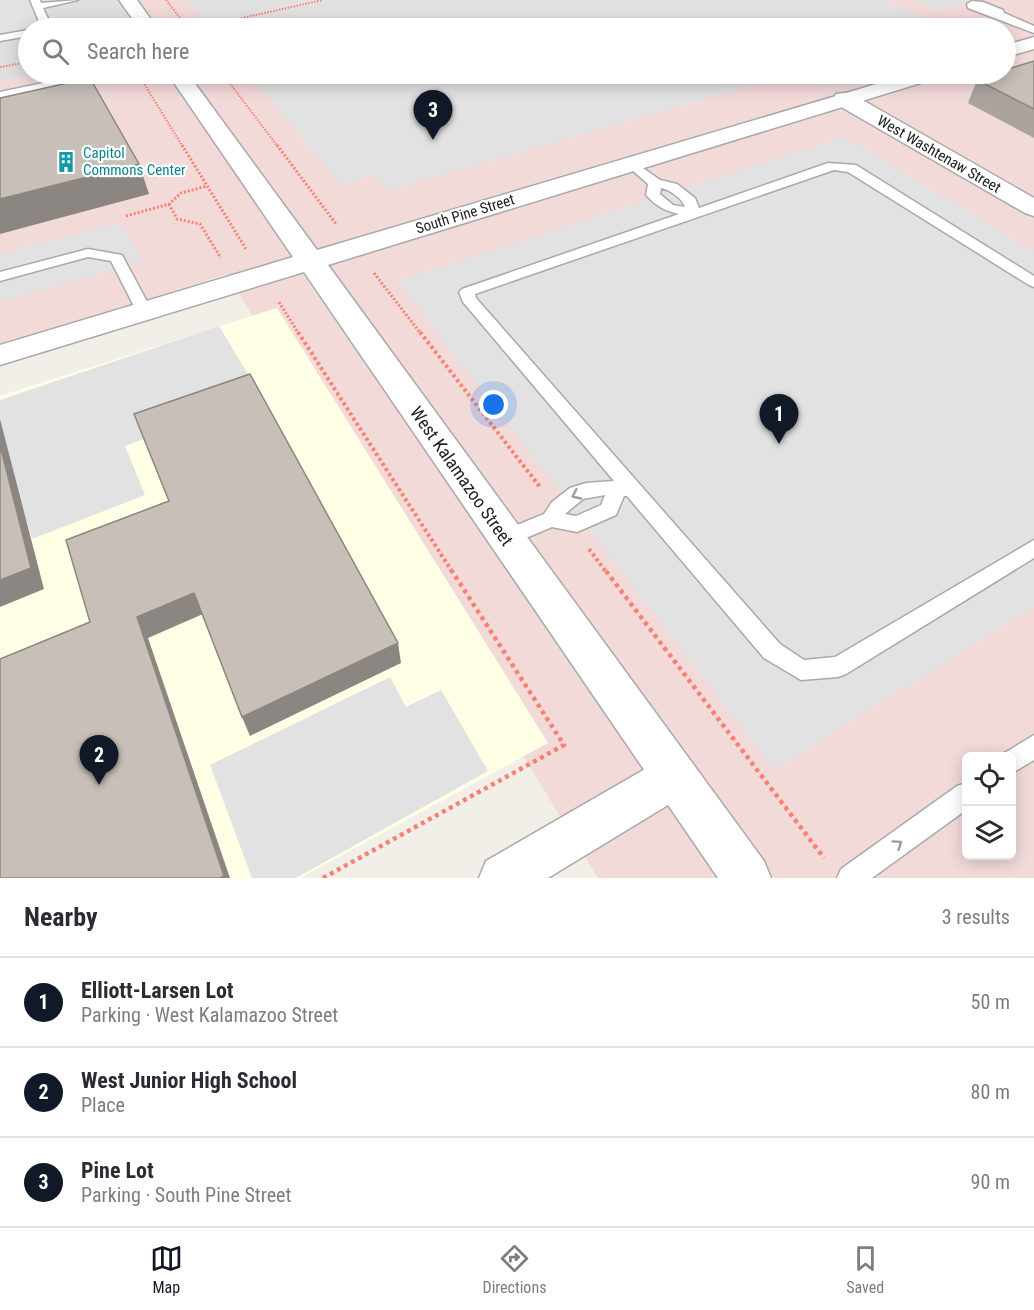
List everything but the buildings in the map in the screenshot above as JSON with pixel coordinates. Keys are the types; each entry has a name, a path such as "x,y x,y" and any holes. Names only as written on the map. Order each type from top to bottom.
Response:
{"street":[{"path":"128,0 141,18"},
{"path":"1016,48 1034,43"},
{"name":"West Kalamazoo Street","path":"185,84 747,878"},
{"name":"South Pine Street","path":"0,355 896,84"},
{"name":"West Washtenaw Street","path":"844,99 1034,208"},
{"path":"503,878 675,776"}],"lane":[{"path":"43,18 37,3 73,0"},
{"path":"968,2 987,6 1006,18"},
{"path":"1016,22 1034,30"},
{"path":"0,38 18,35"},
{"path":"0,95 52,84"},
{"path":"630,163 655,183 653,195 669,208 694,213"},
{"path":"1034,282 843,165 833,166 467,291 468,299 625,489 772,651 801,670 838,667 1034,548"},
{"path":"0,277 88,253 117,258 144,311"},
{"path":"559,517 562,501 590,488 625,489"},
{"path":"507,538 559,517 576,524 609,510 625,489"},
{"path":"1016,759 1034,746"},
{"path":"850,878 962,798"}],"path":[{"path":"166,0 180,18"},
{"path":"236,18 323,0"},
{"path":"0,67 18,64"},
{"path":"144,84 248,251"},
{"path":"231,84 337,225"},
{"path":"126,216 169,204 181,194 207,186"},
{"path":"169,204 177,219 200,224 221,259"},
{"path":"374,273 559,517 826,860"},
{"path":"279,302 564,745 323,878"}],"shaded area":[{"path":"0,0 124,0 136,18 18,18 18,79 0,82"},
{"path":"0,0 43,0 56,18 18,18 18,39 0,43"},
{"path":"124,0 1034,0 1034,878 598,878 227,274 0,347 0,82 18,79 18,84 1016,84 1016,18 136,18"},
{"path":"188,0 881,0 920,18 203,18"},
{"path":"913,0 977,0 937,11"},
{"path":"257,84 757,84 389,190 375,174 342,185"},
{"path":"844,137 1034,252 1034,607 774,769 398,281"},
{"path":"119,223 144,261 0,302 0,254"},
{"path":"277,308 548,743 300,878 0,878 0,396"},
{"path":"219,326 261,396 125,446 145,495 32,539 0,430 0,400"},
{"path":"390,677 406,707 441,690 488,771 296,878 252,878 210,765"}],"place":[{"name":"Pine Lot","path":"433,140"},
{"name":"Capitol Commons Center","path":"66,162"},
{"name":"Elliott-Larsen Lot","path":"779,444"},
{"name":"West Junior High School","path":"99,785"}]}
